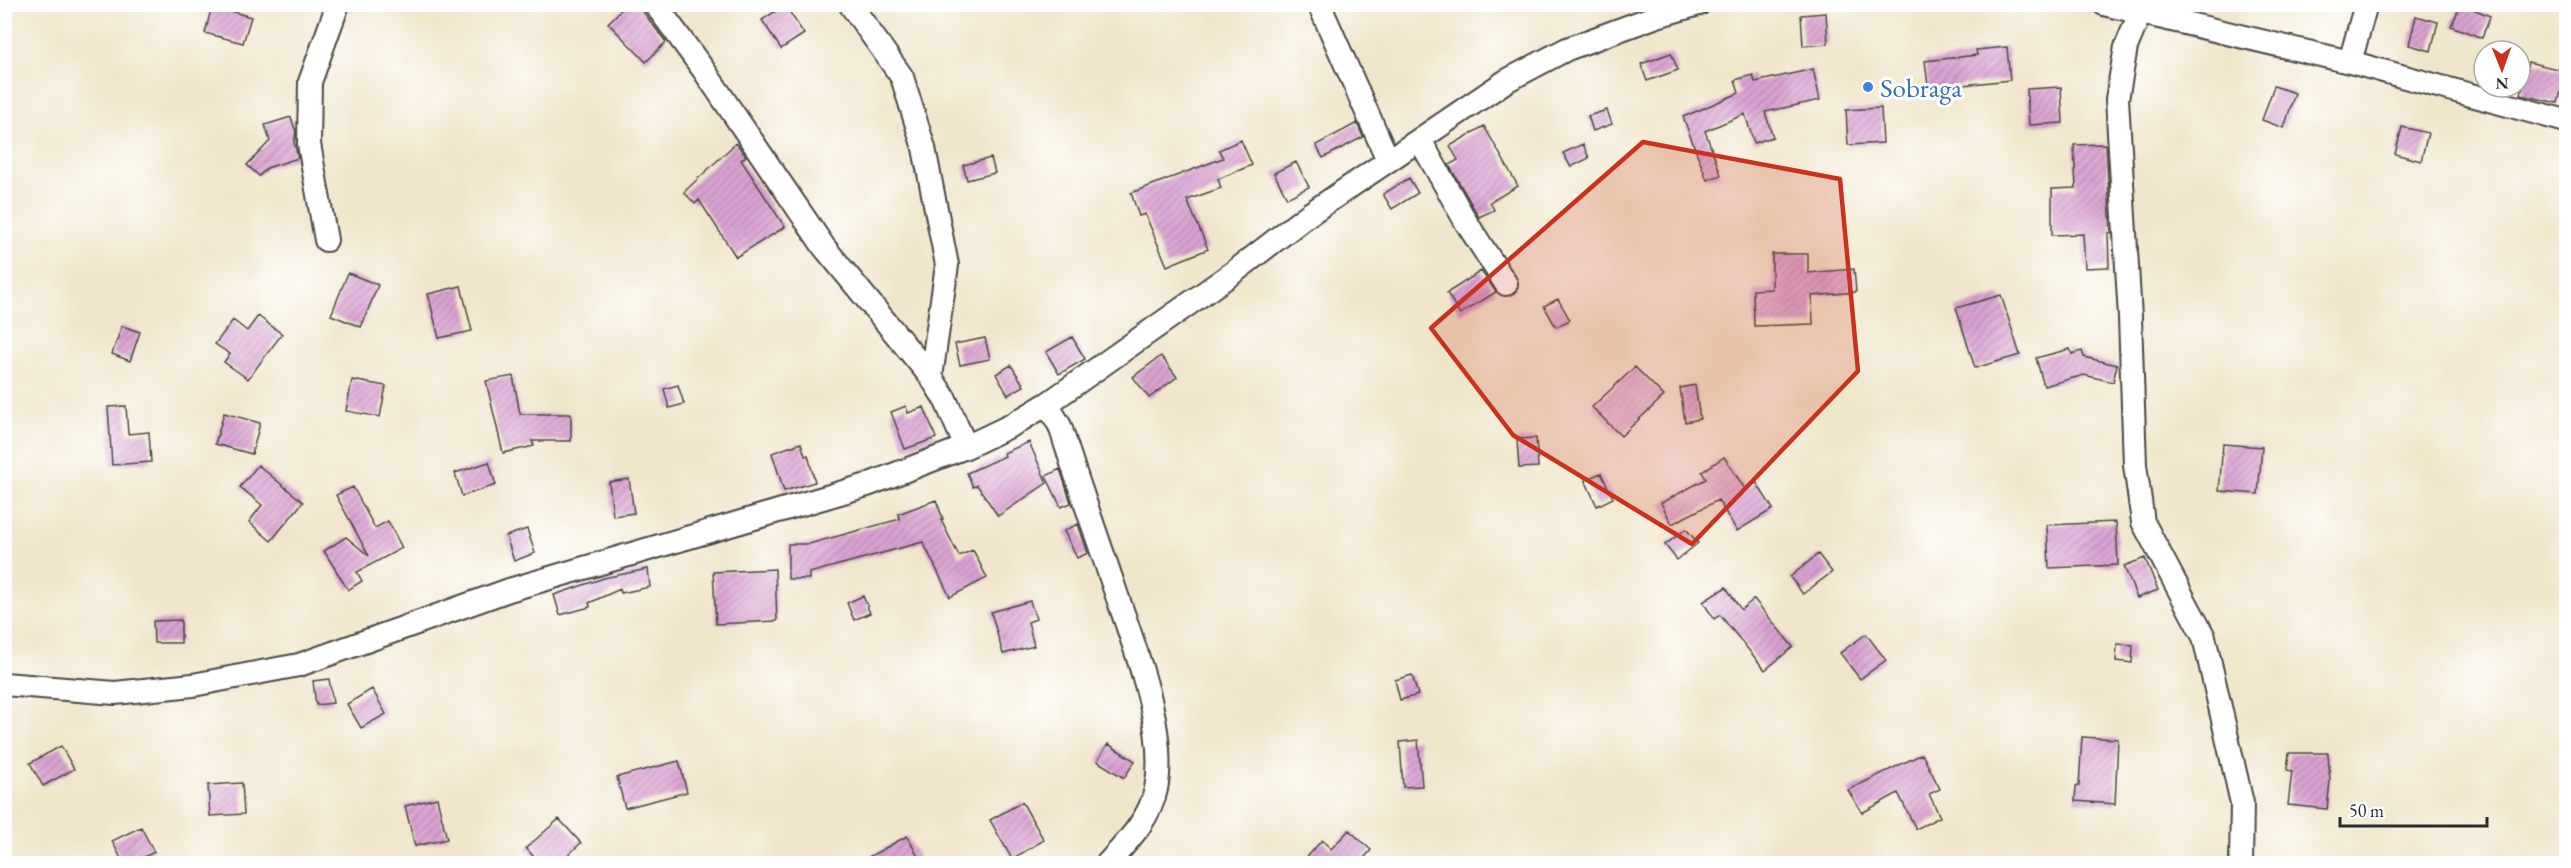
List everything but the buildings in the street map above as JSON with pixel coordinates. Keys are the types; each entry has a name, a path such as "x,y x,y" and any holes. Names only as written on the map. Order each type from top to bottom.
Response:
{"street":[{"path":"326,240 309,144 310,82 338,4"},
{"path":"655,4 703,69 824,247 931,377 945,399 966,447"},
{"path":"850,4 902,77 924,148 947,265 931,377"},
{"path":"1319,4 1388,160"},
{"path":"4,684 115,693 214,681 299,665 509,590 867,485 966,447 1012,425 1047,404 1388,160 1506,81 1556,54 1654,10 1699,4"},
{"path":"2104,4 2142,8 2566,121"},
{"path":"2350,62 2366,4"},
{"path":"2142,8 2126,47 2117,99 2130,317 2135,465 2143,522 2204,637 2242,803 2241,864"},
{"path":"1420,140 1466,222 1506,284"},
{"path":"1047,404 1060,426 1136,651 1154,715 1156,788 1149,809 1131,838 1107,864"}],"highlighted area":[{"path":"1643,142 1840,179 1858,371 1692,544 1513,435 1431,328"}],"place":[{"name":"Sobraga","path":"1868,87"}]}
